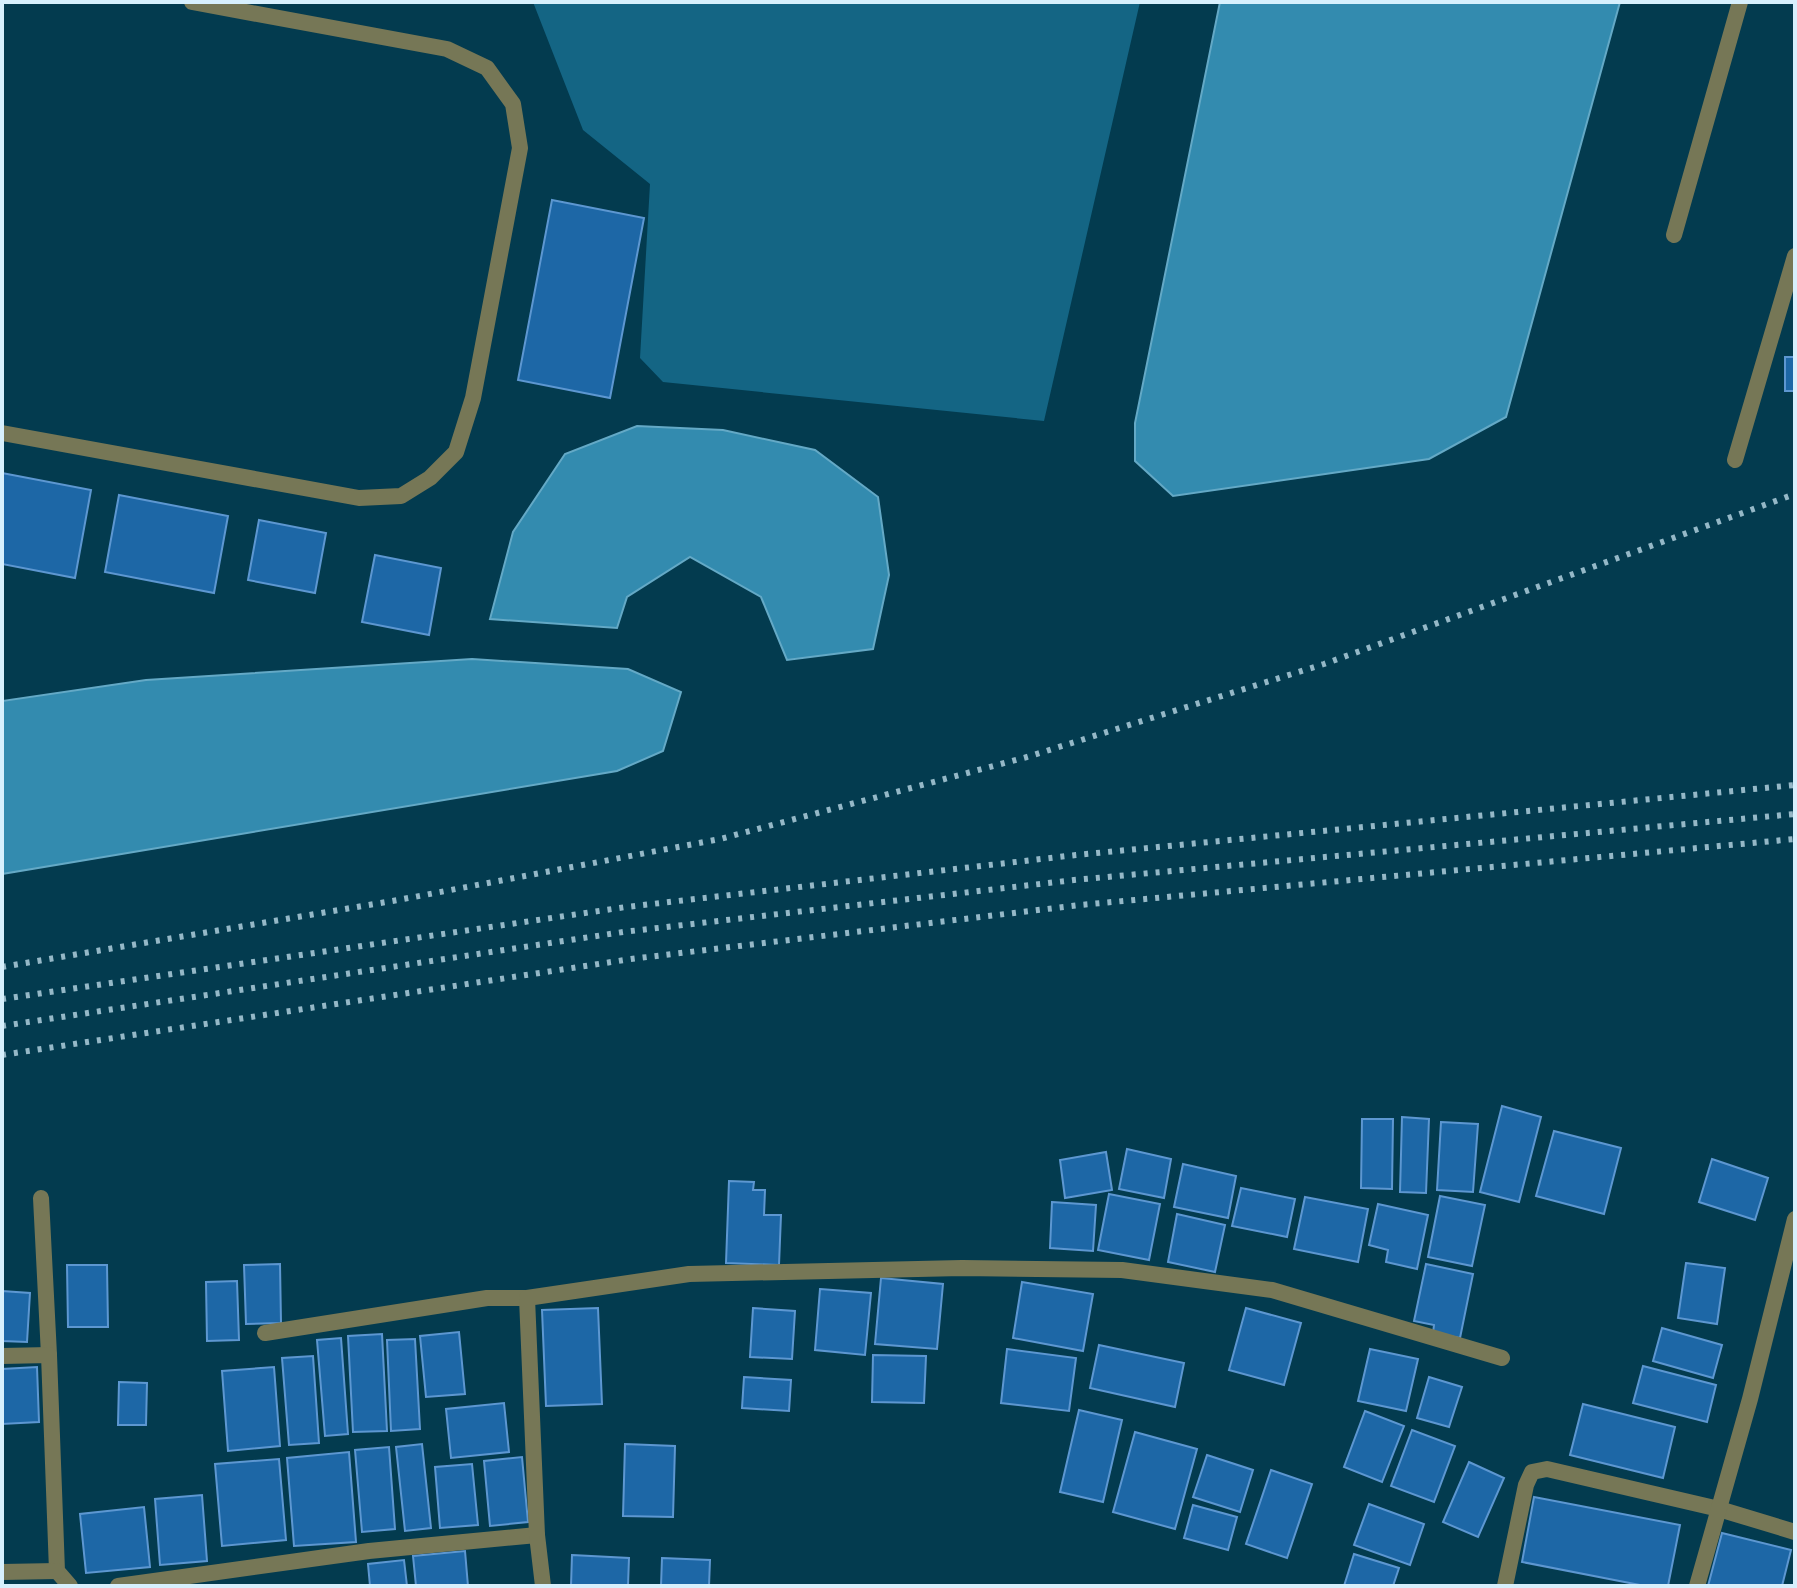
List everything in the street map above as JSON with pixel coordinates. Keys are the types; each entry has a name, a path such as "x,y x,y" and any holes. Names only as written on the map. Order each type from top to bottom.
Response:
{"street":[{"path":"2,433 359,498 401,496 430,478 456,452 473,398 520,148 513,104 487,68 447,49 192,2"},
{"path":"1674,235 1740,2"},
{"path":"1735,460 1795,256"},
{"path":"41,1198 57,1571 70,1586"},
{"path":"1697,1586 1795,1219"},
{"path":"265,1333 487,1298 527,1298 689,1274 962,1268 1122,1270 1272,1290 1502,1358"},
{"path":"527,1298 537,1535 543,1586"},
{"path":"2,1356 49,1355"},
{"path":"1505,1586 1526,1485 1532,1472 1547,1469 1719,1509 1795,1532"},
{"path":"118,1586 263,1564 537,1535"},
{"path":"2,1572 57,1571"}],"shaded area":[{"path":"533,2 1140,2 1044,421 663,382 640,358 650,184 583,130"},
{"path":"1220,2 1620,2 1506,417 1429,459 1173,496 1135,461 1135,423"},
{"path":"637,426 723,430 815,450 878,497 889,575 873,649 787,660 761,597 690,557 627,597 617,628 490,619 513,532 565,454"},
{"path":"472,659 628,669 681,692 663,751 617,771 2,874 2,701 146,680"}],"building":[{"path":"552,200 644,218 610,398 518,380"},
{"path":"1785,357 1795,357 1795,391 1785,391"},
{"path":"2,473 91,490 75,578 2,564"},
{"path":"119,495 228,516 214,593 105,572"},
{"path":"259,520 326,533 315,593 248,580"},
{"path":"375,555 441,568 429,635 362,622"},
{"path":"1502,1106 1541,1117 1519,1202 1480,1192"},
{"path":"1402,1117 1429,1119 1426,1193 1400,1192"},
{"path":"1362,1119 1393,1119 1392,1189 1361,1188"},
{"path":"1441,1122 1478,1124 1473,1192 1437,1190"},
{"path":"1554,1131 1621,1148 1604,1214 1536,1196"},
{"path":"1127,1149 1171,1159 1164,1198 1119,1189"},
{"path":"1106,1152 1112,1190 1065,1198 1060,1160"},
{"path":"1712,1159 1768,1178 1755,1220 1699,1202"},
{"path":"1183,1164 1236,1176 1228,1218 1174,1207"},
{"path":"729,1181 754,1182 753,1190 765,1190 764,1215 781,1215 779,1265 726,1263"},
{"path":"1241,1188 1295,1199 1287,1237 1232,1226"},
{"path":"1109,1194 1160,1204 1149,1260 1098,1250"},
{"path":"1440,1196 1485,1205 1472,1266 1428,1257"},
{"path":"1305,1197 1368,1209 1358,1262 1294,1249"},
{"path":"1052,1202 1096,1205 1093,1251 1050,1248"},
{"path":"1378,1204 1428,1215 1417,1269 1386,1262 1388,1250 1369,1245"},
{"path":"1177,1214 1225,1225 1215,1272 1168,1262"},
{"path":"1686,1263 1725,1268 1717,1324 1678,1318"},
{"path":"280,1264 281,1323 246,1324 244,1265"},
{"path":"1426,1264 1473,1274 1460,1338 1433,1333 1434,1325 1414,1321"},
{"path":"67,1265 107,1265 108,1327 68,1327"},
{"path":"881,1278 943,1284 937,1349 875,1344"},
{"path":"237,1281 239,1340 207,1341 206,1282"},
{"path":"1022,1282 1093,1294 1083,1351 1013,1338"},
{"path":"820,1289 871,1293 865,1355 815,1350"},
{"path":"2,1291 30,1293 27,1342 2,1341"},
{"path":"598,1308 602,1404 546,1406 542,1310"},
{"path":"753,1308 795,1311 792,1359 750,1357"},
{"path":"1246,1308 1301,1323 1284,1385 1229,1370"},
{"path":"1662,1328 1722,1345 1713,1378 1653,1361"},
{"path":"459,1332 465,1394 426,1397 420,1336"},
{"path":"382,1334 387,1431 353,1432 348,1336"},
{"path":"341,1338 348,1434 325,1436 317,1340"},
{"path":"415,1339 420,1429 391,1431 387,1340"},
{"path":"1099,1345 1184,1363 1175,1407 1090,1388"},
{"path":"1007,1349 1076,1358 1069,1411 1001,1403"},
{"path":"1370,1349 1418,1359 1406,1411 1358,1401"},
{"path":"873,1355 926,1356 924,1403 872,1402"},
{"path":"313,1356 319,1443 289,1445 282,1358"},
{"path":"1643,1366 1716,1385 1707,1422 1633,1403"},
{"path":"37,1367 39,1422 2,1424 2,1369"},
{"path":"274,1367 280,1446 228,1451 222,1371"},
{"path":"744,1377 791,1380 789,1411 742,1408"},
{"path":"1429,1377 1462,1387 1449,1427 1417,1418"},
{"path":"119,1382 147,1383 146,1425 118,1425"},
{"path":"504,1403 509,1452 451,1458 446,1409"},
{"path":"1583,1404 1675,1427 1663,1478 1570,1455"},
{"path":"1079,1410 1122,1420 1103,1502 1060,1492"},
{"path":"1365,1411 1404,1426 1382,1482 1344,1467"},
{"path":"1412,1430 1455,1446 1434,1502 1391,1486"},
{"path":"1135,1432 1197,1449 1175,1529 1113,1512"},
{"path":"422,1444 431,1528 405,1531 396,1447"},
{"path":"625,1444 675,1446 673,1517 623,1516"},
{"path":"389,1447 395,1529 362,1532 355,1450"},
{"path":"349,1452 356,1542 294,1546 287,1458"},
{"path":"1207,1455 1253,1470 1240,1512 1193,1497"},
{"path":"522,1457 528,1522 490,1526 484,1461"},
{"path":"279,1459 286,1540 222,1546 215,1464"},
{"path":"1469,1462 1504,1478 1478,1537 1443,1522"},
{"path":"472,1464 478,1525 440,1528 435,1467"},
{"path":"1271,1470 1312,1484 1287,1558 1246,1544"},
{"path":"202,1495 207,1561 160,1565 155,1499"},
{"path":"1534,1497 1680,1525 1668,1586 1645,1586 1522,1562"},
{"path":"1369,1504 1424,1524 1410,1565 1354,1545"},
{"path":"1193,1505 1237,1517 1228,1550 1184,1538"},
{"path":"144,1507 150,1567 86,1573 80,1514"},
{"path":"1722,1533 1791,1550 1782,1586 1708,1586"},
{"path":"465,1551 468,1586 416,1586 413,1556"},
{"path":"1354,1554 1399,1568 1393,1586 1344,1586"},
{"path":"572,1555 629,1558 628,1586 571,1586"},
{"path":"662,1558 710,1560 709,1586 661,1586"},
{"path":"404,1560 407,1586 370,1586 368,1564"}],"railway":[{"path":"2,967 398,900 720,839 1027,757 1324,664 1795,494"},
{"path":"2,999 626,907 1076,855 1795,785"},
{"path":"2,1026 623,932 1074,880 1795,814"},
{"path":"2,1055 631,959 1080,905 1795,839"}]}
